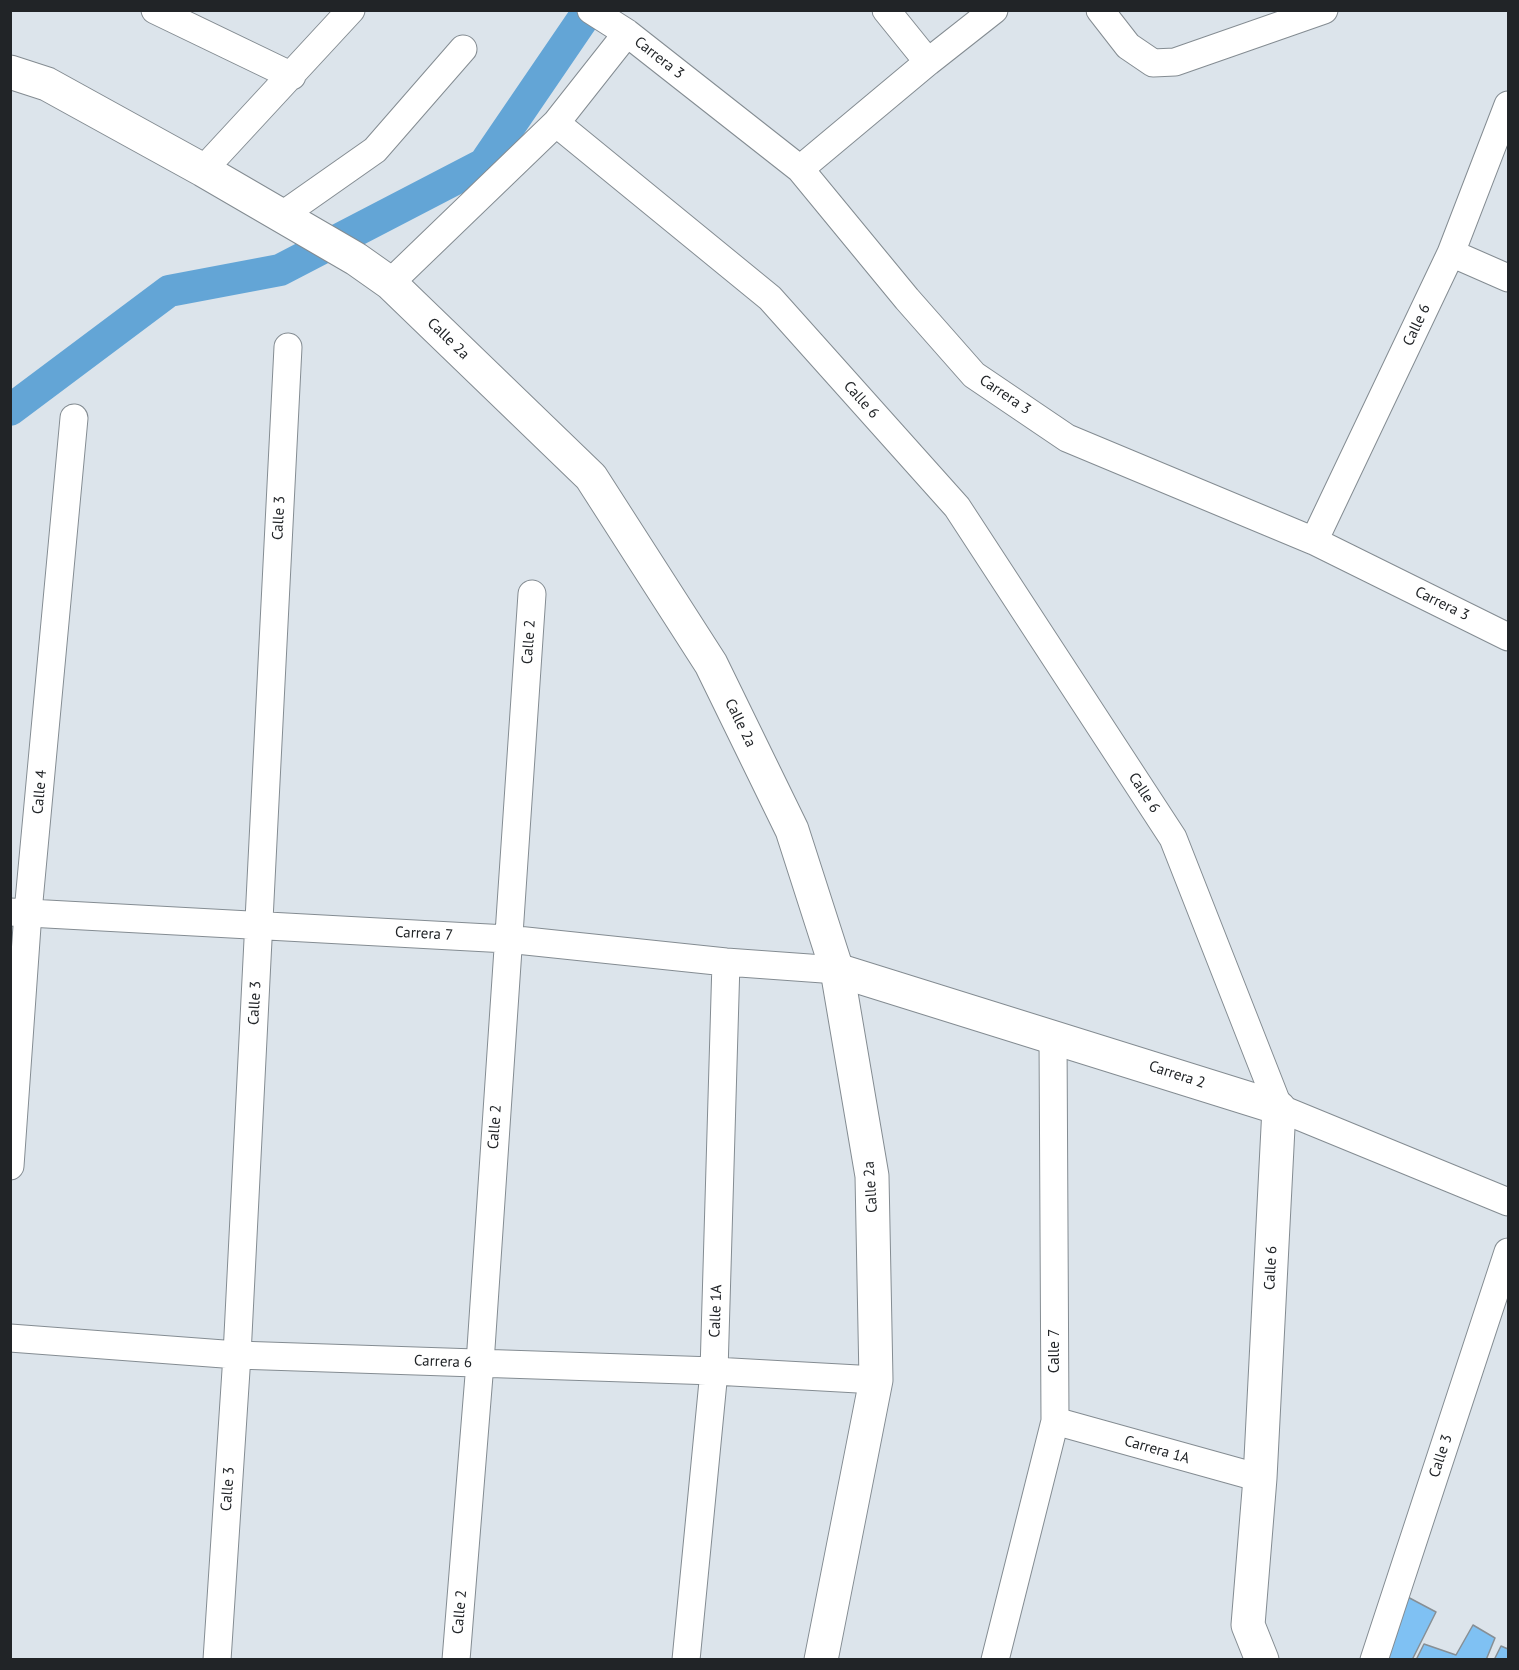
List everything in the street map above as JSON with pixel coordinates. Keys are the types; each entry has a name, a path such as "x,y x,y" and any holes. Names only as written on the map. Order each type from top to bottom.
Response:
{"main road":[{"name":"Calle 2a","path":"10,72 46,84 203,170 315,235 390,283 591,477 711,664 792,830 837,970 872,1176 876,1380 821,1659"},
{"name":"Carrera 2","path":"837,970 1279,1108"},
{"name":"Calle 6","path":"1262,1659 1248,1625 1260,1478 1279,1108"}],"street":[{"path":"155,10 292,76"},
{"path":"203,170 351,10"},
{"path":"886,10 928,62"},
{"path":"800,170 928,62 994,10"},
{"path":"1100,10 1128,46 1153,63 1175,62 1324,10"},
{"name":"Carrera 3","path":"595,13 627,33 800,170 907,300 974,375 1067,438 1314,541 1509,637"},
{"path":"390,283 556,123 627,33"},
{"path":"281,216 375,150 463,49"},
{"name":"Calle 6","path":"1314,541 1451,252 1509,105"},
{"name":"Calle 6","path":"556,123 770,298 957,507 1173,838 1279,1108"},
{"path":"1451,252 1509,278"},
{"name":"Calle 3","path":"217,1659 237,1355 288,347"},
{"name":"Calle 4","path":"10,1166 20,912 74,418"},
{"name":"Calle 2","path":"456,1659 480,1363 532,594"},
{"name":"Carrera 7","path":"20,912 507,939 726,962 837,970"},
{"name":"Calle 1A","path":"686,1659 714,1371 726,962"},
{"name":"Calle 7","path":"995,1659 1055,1421 1053,1036"},
{"name":"Carrera 2","path":"1279,1108 1509,1202"},
{"name":"Calle 3","path":"1374,1659 1509,1252"},
{"name":"Carrera 6","path":"10,1338 237,1355 714,1371 876,1380"},
{"name":"Carrera 1A","path":"1055,1421 1260,1478"}],"building":[{"path":"1402,1594 1436,1612 1412,1660 1379,1660"},
{"path":"1473,1625 1495,1638 1486,1660 1416,1660 1424,1644 1456,1655"},
{"path":"1501,1646 1508,1649 1508,1660 1494,1660"}],"waterway":[{"path":"10,410 169,291 280,270 484,164 589,10"}]}
